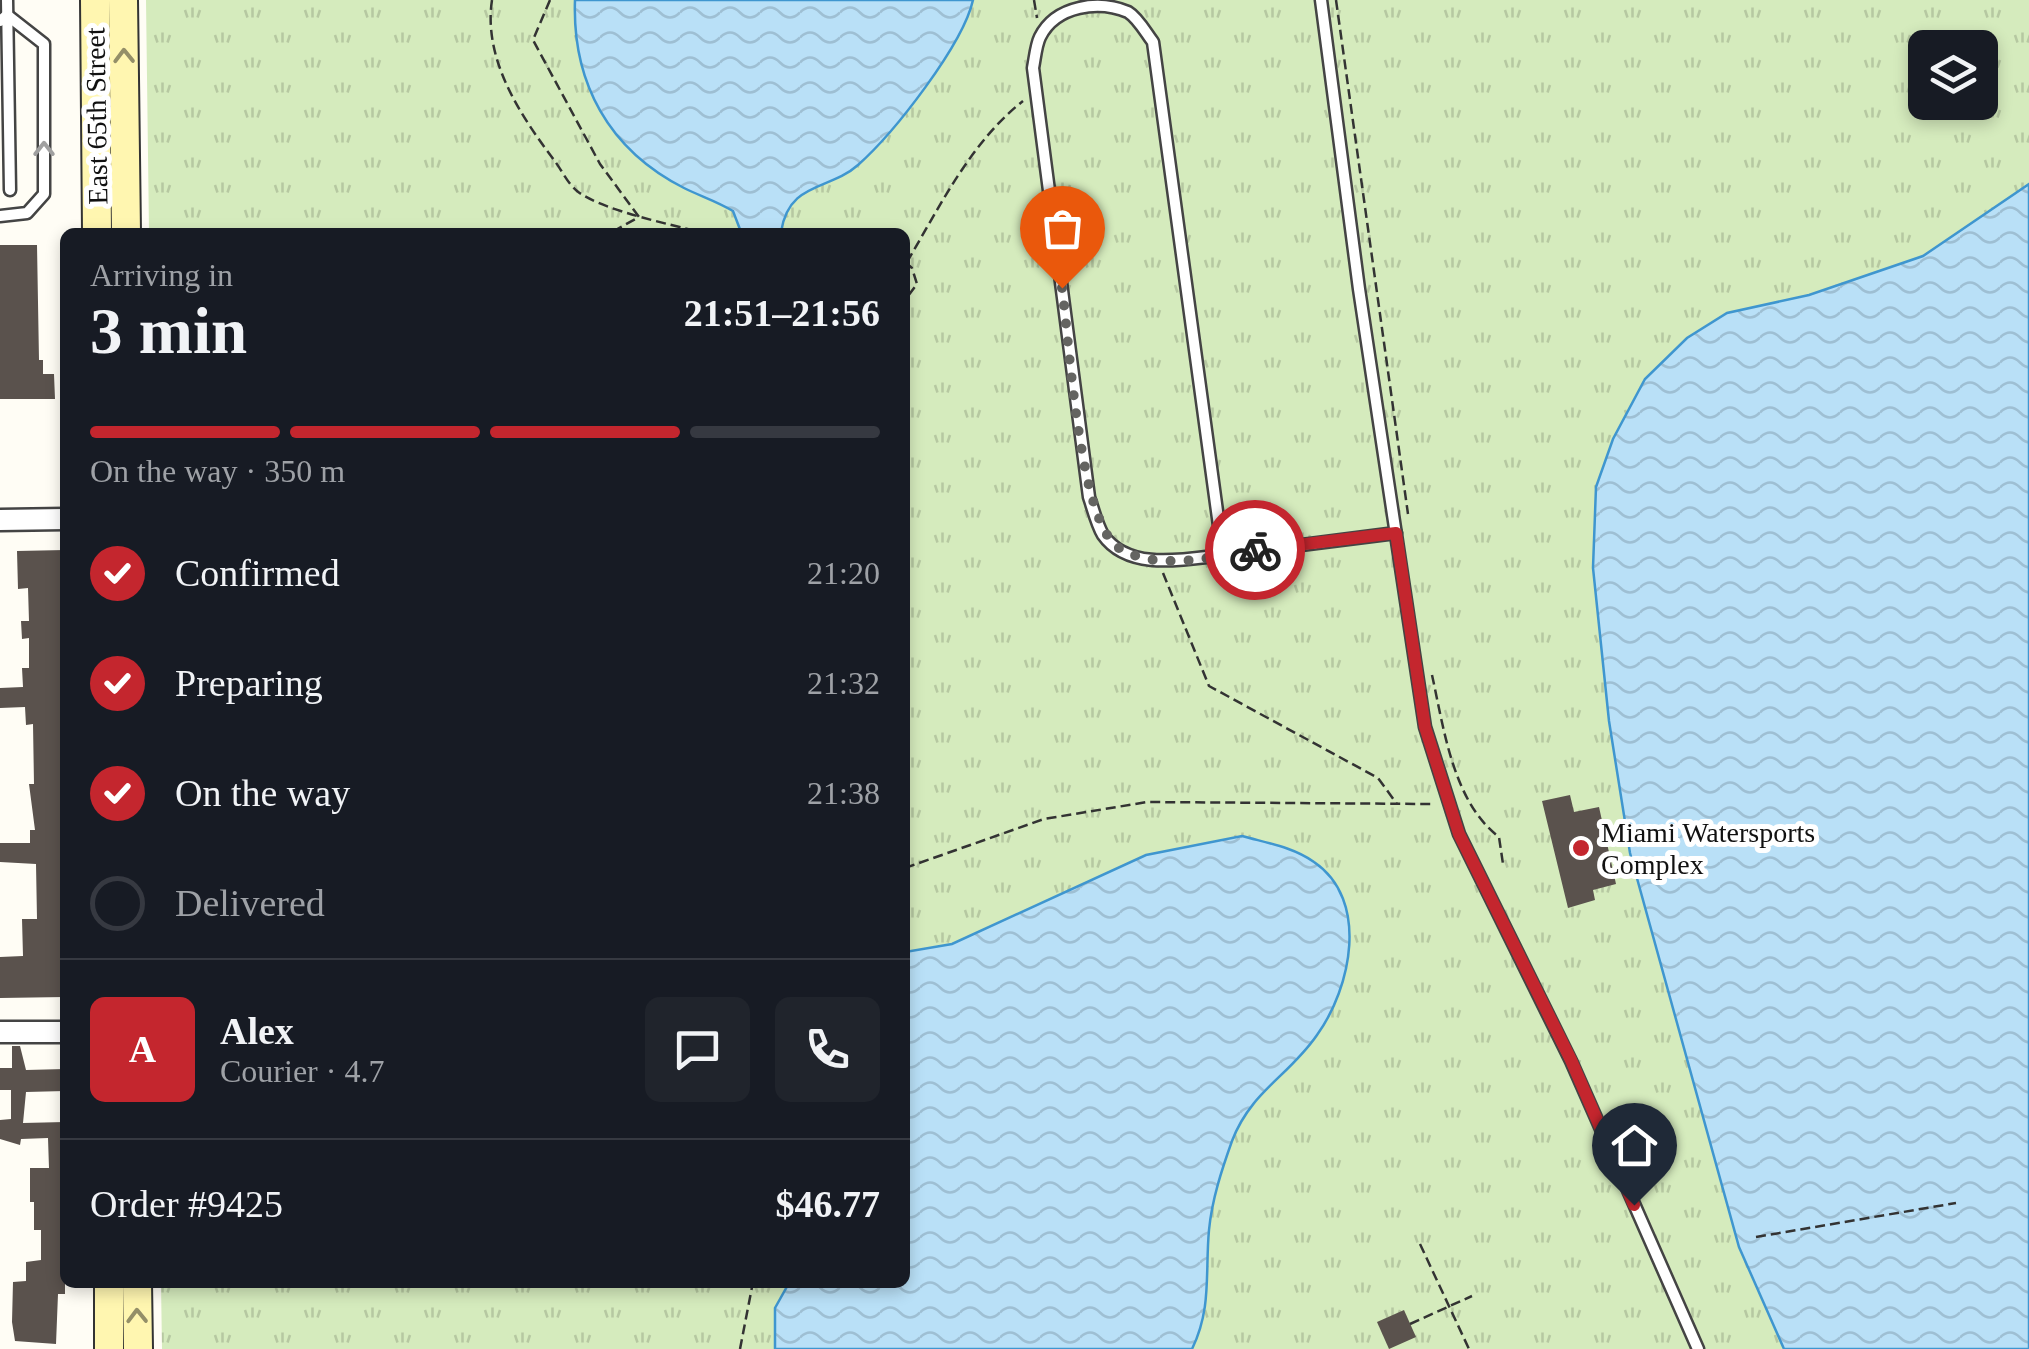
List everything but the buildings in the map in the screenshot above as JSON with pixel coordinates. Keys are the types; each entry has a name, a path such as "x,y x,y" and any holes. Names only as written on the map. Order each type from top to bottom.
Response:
{"main road":[{"name":"East 65th Street","path":"95,0 98,228"},
{"name":"East 65th Street","path":"124,0 126,228"},
{"path":"108,1288 109,1349"},
{"path":"137,1288 138,1349"}],"street":[{"path":"0,520 60,519"},
{"path":"0,1032 60,1032"}],"lane":[{"path":"8,0 4,18 10,190"},
{"path":"1321,0 1425,727 1459,834 1571,1060 1698,1349"},
{"path":"1223,555 1153,42 1130,12 1110,3 1080,2 1057,15 1040,38 1034,68 1089,498 1103,534 1119,548 1158,562 1223,555 1396,533"},
{"path":"0,216 26,213 44,194 44,44 4,18"}],"path":[{"path":"492,0 492,45 526,122 577,192 639,217 684,228"},
{"path":"550,0 534,40 600,164 639,217"},
{"path":"1336,0 1410,526"},
{"path":"910,255 956,178 1002,118 1036,90"},
{"path":"619,228 639,217"},
{"path":"910,271 916,284 910,293"},
{"path":"1158,562 1209,686 1378,778 1397,804"},
{"path":"1429,660 1454,764 1478,821 1499,837 1503,864"},
{"path":"910,866 1044,819 1147,802 1450,804"},
{"path":"1756,1237 1956,1203"},
{"path":"1420,1244 1469,1349"},
{"path":"740,1349 752,1288"},
{"path":"1410,1324 1472,1296"}],"green space":[{"path":"146,0 2029,0 2029,1349 162,1349 161,1288 910,1288 910,228 149,228"}],"water":[{"path":"575,0 973,0 942,64 908,111 858,165 801,195 785,216 782,228 739,228 733,211 684,188 635,154 600,111 588,86 576,30"},
{"path":"2029,184 2029,1349 1784,1349 1739,1247 1630,853 1609,721 1593,568 1596,487 1613,439 1645,379 1687,338 1727,313 1809,295 1923,256"},
{"path":"1242,836 1280,846 1314,862 1332,878 1349,921 1346,970 1329,1016 1306,1049 1249,1109 1232,1141 1212,1207 1205,1305 1192,1349 775,1349 775,1308 786,1288 910,1288 910,951 952,944 1146,855"}],"way so far":[{"path":"1062,288 1089,498 1103,534 1119,548 1158,562 1255,550"}],"place":[{"name":"Miami Watersports Complex","path":"1581,848"}],"route":[{"path":"1255,550 1335,537 1396,533 1425,727 1459,834 1571,1060 1634,1205"}]}
